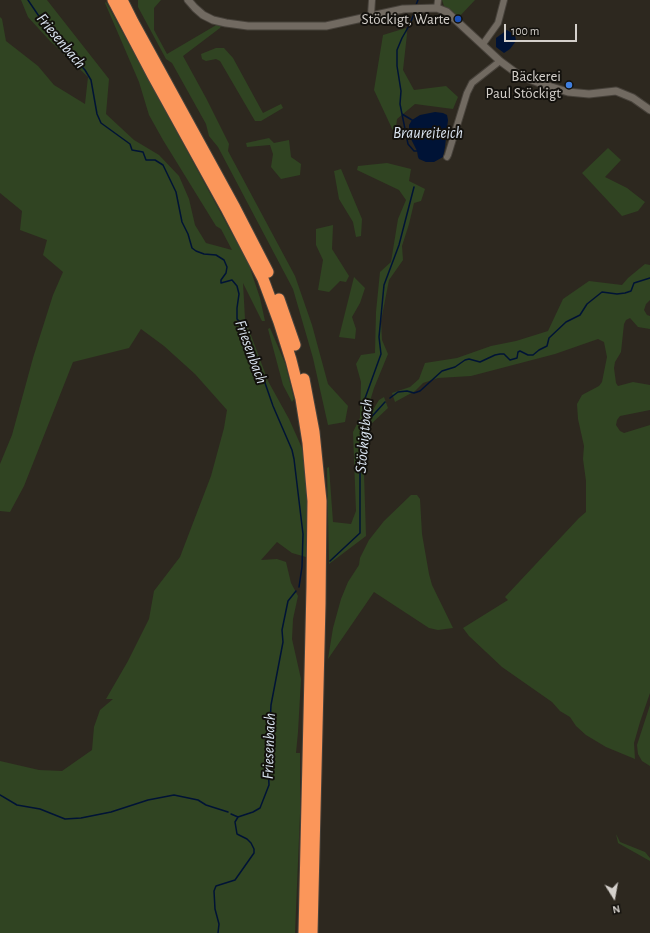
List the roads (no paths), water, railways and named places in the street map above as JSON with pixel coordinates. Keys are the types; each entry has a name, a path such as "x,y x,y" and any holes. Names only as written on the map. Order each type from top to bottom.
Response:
{"highway":[{"path":"113,0 230,215 263,280 279,322 294,373 308,443 313,501 316,587 312,933"},
{"path":"122,0 235,208 269,275 287,320 307,393 317,452 321,501 316,587"},
{"path":"304,933 316,604"}],"street":[{"path":"188,0 203,15 214,20 248,26 326,26 371,15 437,4 483,44 500,61 519,75 568,92 581,94 616,91 632,98 650,110"},
{"path":"371,15 372,0"},
{"path":"483,44 498,23 504,0"},
{"path":"446,157 448,155 467,93 472,83 500,61"}],"water":[{"path":"507,30 515,35 516,41 510,49 504,53 496,47 496,38"},
{"name":"Braureiteich","path":"435,112 447,115 448,120 445,147 443,157 434,162 426,162 418,157 417,151 409,135 409,125 412,120 420,115"}],"waterway":[{"name":"Friesenbach","path":"28,0 51,34 85,70 91,80 97,114 101,123 130,144 132,150 143,152 146,160 155,160 163,165 176,192 182,222 188,234 192,248 204,254 216,255 224,260 227,267 221,283 232,280 237,286 239,294 237,319 242,324 248,348 256,368 264,380 273,406 292,450 294,459 303,534 302,567 299,587"},
{"name":"Stöckigtbach","path":"416,5 418,0"},
{"name":"Stöckigtbach","path":"415,11 397,50 397,66 401,91 400,104 408,144 414,151 417,151"},
{"path":"402,114 412,120"},
{"name":"Stöckigtbach","path":"330,561 360,533 360,452 362,433 366,424 363,404 381,354 379,337 384,285 399,245 414,187"},
{"path":"390,398 398,392 407,391 414,393 420,391 442,371 455,367 465,360 469,359 480,362 500,354 504,354 510,360 517,358 518,352 520,351 528,355 533,355 547,346 549,338 566,322 580,315 587,304 602,292 617,294 625,293 631,291 634,283 650,278"},
{"path":"366,423 385,402"},
{"name":"Friesenbach","path":"218,933 219,924 215,909 214,891 216,886 235,880 254,853 251,843 247,839 237,834 235,822 238,817 260,808 269,785 268,763 271,705 283,642 282,630 288,601 296,591"},
{"path":"0,795 17,805 40,809 65,819 81,818 111,812 148,800 174,795 198,800 206,805 228,812"},
{"name":"Friesenbach","path":"231,814 238,817"}],"place":[{"name":"Stöckigt, Warte","path":"458,19"},
{"name":"Bäckerei Paul Stöckigt","path":"569,85"}]}
